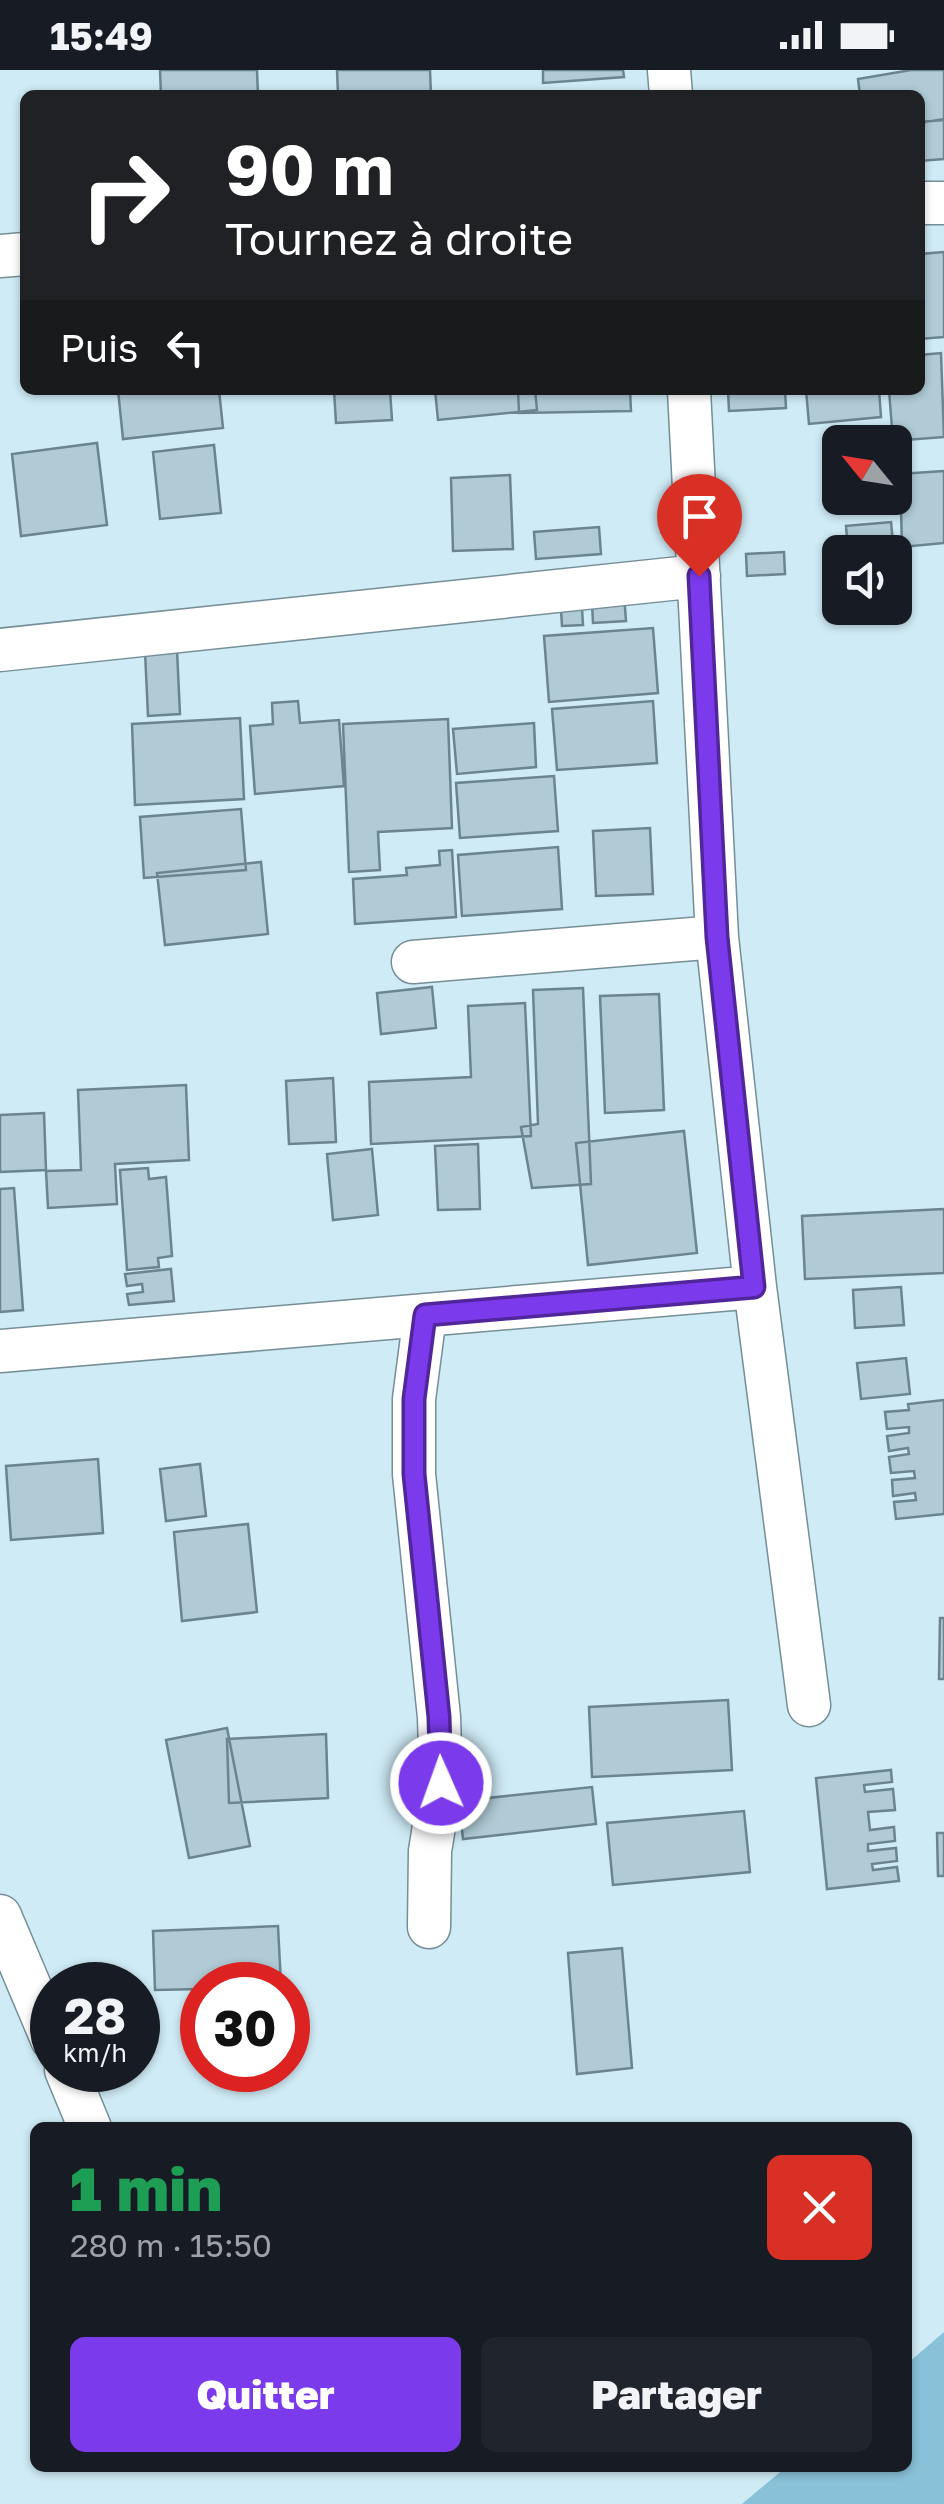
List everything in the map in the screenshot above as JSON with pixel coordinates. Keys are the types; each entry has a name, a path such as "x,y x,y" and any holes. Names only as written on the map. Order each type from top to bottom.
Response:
{"street":[{"path":"689,395 717,937 754,1287 809,1705"},
{"path":"0,650 699,576"},
{"path":"412,962 717,937"},
{"path":"0,1351 754,1287"},
{"path":"425,1315 414,1399 414,1474 439,1717 441,1783 430,1851 429,1927"},
{"path":"0,1916 30,1987"},
{"path":"75,2092 88,2122"}],"shaded area":[{"path":"944,2332 944,2504 742,2504 780,2472 912,2472 912,2360"}],"building":[{"path":"160,70 257,70 258,90 161,90"},
{"path":"337,70 430,70 431,90 338,90"},
{"path":"543,70 623,70 624,77 543,83"},
{"path":"911,70 944,70 944,119 925,122 925,90 859,90 858,79"},
{"path":"944,120 944,159 925,161 925,122"},
{"path":"944,252 944,337 925,339 925,254"},
{"path":"941,353 944,437 912,440 912,425 892,425 889,395 925,395 925,355"},
{"path":"119,395 220,395 223,428 123,439"},
{"path":"334,395 390,395 392,420 336,423"},
{"path":"436,395 536,395 537,410 438,420"},
{"path":"518,395 630,395 631,411 519,413"},
{"path":"728,395 785,395 786,408 729,411"},
{"path":"806,395 879,395 881,417 809,424"},
{"path":"97,443 107,525 21,536 12,454"},
{"path":"214,445 221,513 160,519 153,452"},
{"path":"944,471 944,543 912,546 912,535 902,535 901,515 912,515 912,473"},
{"path":"510,475 513,549 453,551 451,478"},
{"path":"891,522 892,535 847,535 846,526"},
{"path":"599,527 601,554 536,559 534,532"},
{"path":"784,552 785,574 747,576 746,554"},
{"path":"623,581 626,621 593,623 591,583"},
{"path":"581,591 583,625 562,626 560,593"},
{"path":"653,628 658,693 549,702 544,636"},
{"path":"177,650 180,714 148,716 145,652"},
{"path":"298,701 300,723 339,720 344,786 255,794 250,726 273,724 272,703"},
{"path":"653,701 657,763 557,770 552,709"},
{"path":"240,718 244,799 135,805 132,724"},
{"path":"448,719 452,828 378,832 380,870 349,872 343,724"},
{"path":"534,723 536,767 457,774 453,729"},
{"path":"554,776 558,831 460,838 456,783"},
{"path":"241,809 246,870 144,878 140,817"},
{"path":"650,828 653,894 596,896 593,831"},
{"path":"558,847 562,909 462,916 458,855"},
{"path":"452,850 456,917 355,924 353,879 407,875 406,868 440,865 439,851"},
{"path":"261,862 268,934 165,945 157,873"},
{"path":"432,987 436,1028 381,1034 377,993"},
{"path":"583,988 591,1184 532,1188 521,1127 538,1124 533,990"},
{"path":"659,994 664,1110 605,1113 600,996"},
{"path":"525,1003 531,1136 371,1144 369,1082 471,1077 468,1006"},
{"path":"333,1078 336,1142 289,1144 286,1081"},
{"path":"186,1085 189,1160 115,1164 117,1204 48,1208 46,1171 81,1170 78,1090"},
{"path":"44,1113 46,1170 0,1172 0,1115"},
{"path":"684,1131 697,1253 588,1265 576,1143"},
{"path":"478,1144 480,1209 438,1210 435,1146"},
{"path":"372,1149 378,1215 333,1220 327,1154"},
{"path":"148,1168 149,1179 166,1177 172,1256 158,1258 159,1267 127,1270 120,1170"},
{"path":"14,1188 23,1310 0,1312 0,1189"},
{"path":"944,1209 944,1273 805,1279 802,1216"},
{"path":"171,1269 174,1301 129,1305 127,1294 143,1292 142,1284 127,1286 125,1274"},
{"path":"901,1287 904,1325 855,1328 853,1290"},
{"path":"906,1358 910,1394 861,1399 857,1363"},
{"path":"944,1400 944,1514 896,1519 894,1502 916,1500 915,1493 893,1496 892,1480 915,1478 914,1471 891,1473 889,1457 909,1454 908,1448 889,1451 887,1436 909,1433 909,1427 887,1429 885,1412 909,1410 908,1404"},
{"path":"98,1459 103,1533 11,1540 6,1466"},
{"path":"200,1464 206,1516 166,1521 160,1469"},
{"path":"248,1524 257,1612 182,1621 174,1532"},
{"path":"940,1618 944,1618 944,1679 939,1679"},
{"path":"728,1700 732,1770 592,1777 589,1707"},
{"path":"227,1728 250,1846 189,1858 166,1740"},
{"path":"326,1734 328,1798 229,1803 227,1739"},
{"path":"891,1770 892,1782 864,1785 865,1792 893,1789 895,1810 868,1812 870,1830 894,1827 895,1841 868,1844 868,1851 896,1848 897,1861 872,1864 873,1870 897,1867 899,1881 827,1889 816,1778"},
{"path":"592,1787 596,1824 463,1839 459,1801"},
{"path":"744,1811 750,1872 613,1885 607,1823"},
{"path":"937,1833 944,1833 944,1876 938,1876"},
{"path":"278,1926 280,1962 180,1962 180,1989 160,1990 160,1962 154,1962 153,1931"},
{"path":"622,1948 632,2068 577,2074 568,1953"}],"route":[{"path":"441,1783 439,1717 414,1474 414,1399 425,1315 754,1287 717,937 699,576"}]}
